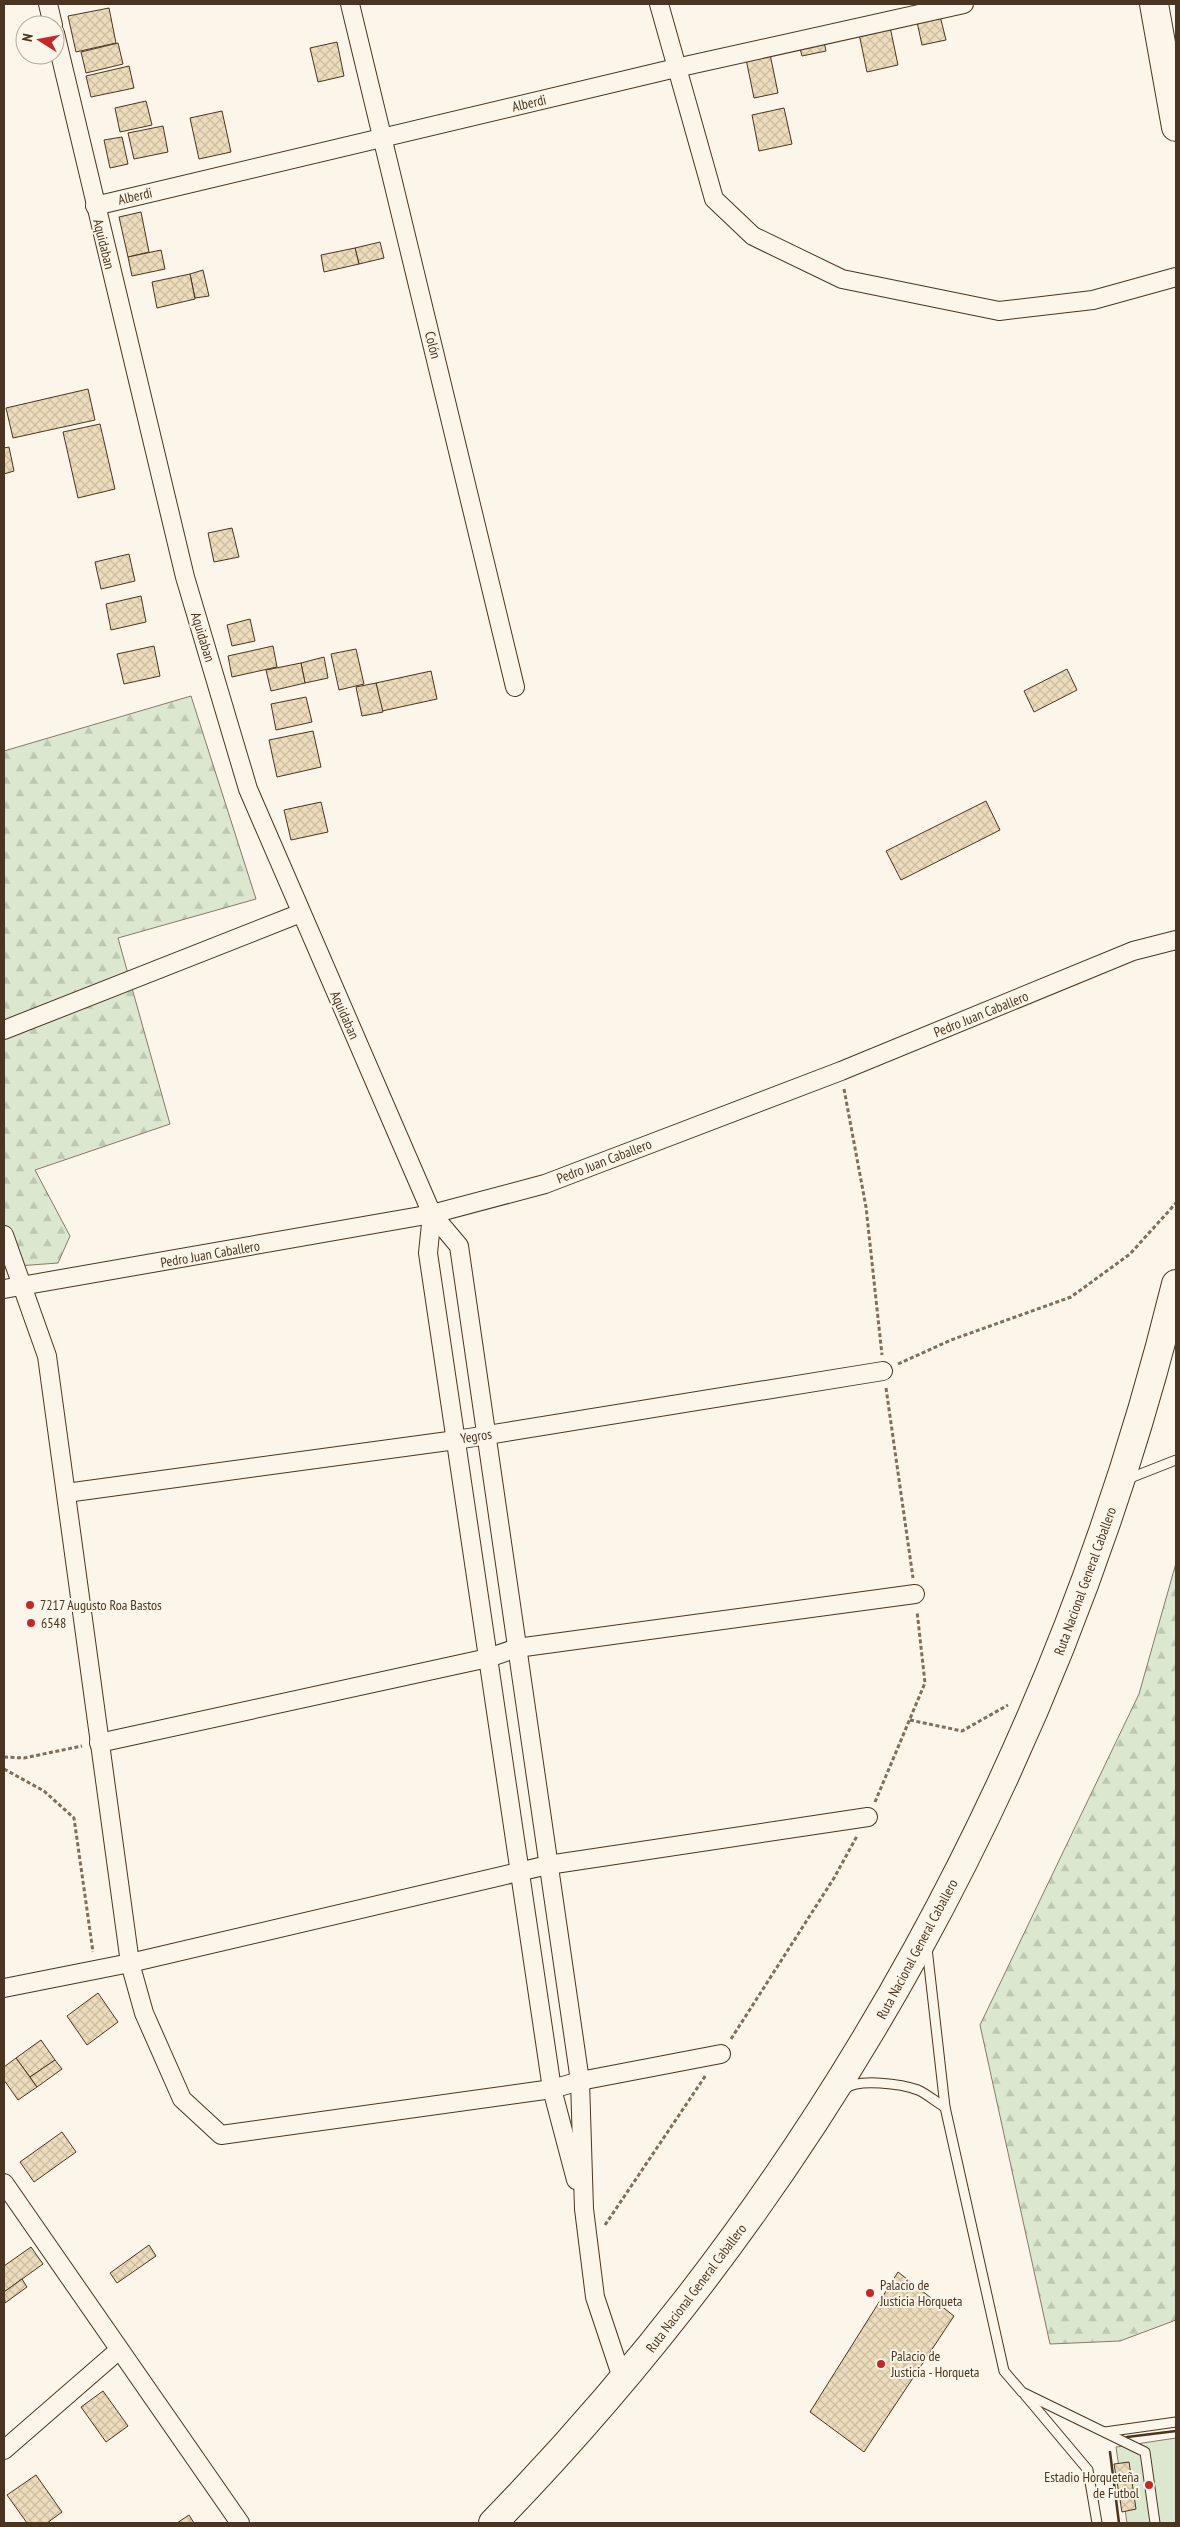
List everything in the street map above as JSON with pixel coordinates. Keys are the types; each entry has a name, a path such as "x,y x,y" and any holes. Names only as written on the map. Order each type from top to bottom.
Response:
{"highway":[{"path":"1154,4 1176,127"},
{"name":"Ruta Nacional General Caballero","path":"493,2523 547,2468 623,2381 711,2272 777,2180 828,2104 875,2028 926,1938 991,1809 1036,1709 1084,1589 1121,1482 1151,1381 1176,1286"}],"street":[{"name":"Colón","path":"350,4 515,687"},
{"path":"659,4 714,199 753,236 842,279 999,311 1093,300 1176,277"},
{"name":"Alberdi","path":"95,206 676,68 964,4"},
{"name":"Aquidaban","path":"62,65 185,577 248,789 432,1214"},
{"path":"4,1030 301,913"},
{"name":"Pedro Juan Caballero","path":"4,1289 432,1214 546,1184 841,1071 1133,951 1176,940"},
{"path":"432,1214 459,1246 580,2081 584,2209 595,2298 623,2381"},
{"path":"432,1214 428,1253 552,2089 584,2209"},
{"path":"4,1235 47,1356 98,1743 130,1962 144,2012 182,2099 221,2136 552,2089 580,2081 721,2054"},
{"name":"Yegros","path":"66,1493 456,1440 884,1371"},
{"path":"98,1743 488,1658 517,1648 915,1594"},
{"path":"4,1988 130,1962 548,1865 868,1817"},
{"path":"4,2183 240,2523"},
{"path":"4,2450 119,2350"}],"lane":[{"path":"1121,1482 1176,1460"},
{"path":"926,1938 945,2107 1004,2371 1088,2470 1097,2523"},
{"path":"828,2104 851,2084 890,2083 918,2090 945,2107"},
{"path":"1022,2392 1145,2452 1155,2523"},
{"path":"1105,2432 1176,2422"}],"path":[{"path":"589,2250 721,2054 834,1878 868,1817 925,1683 915,1594 884,1371 866,1207 841,1071"},
{"path":"884,1371 951,1340 1071,1297 1130,1254 1176,1203"},
{"path":"910,1720 962,1731 1013,1702"},
{"path":"4,1757 24,1758 98,1743"},
{"path":"4,1769 44,1791 74,1818 96,1968"}],"green space":[{"path":"191,696 256,899 118,938 170,1124 35,1170 70,1236 58,1263 4,1267 4,751"},
{"path":"1176,1563 1176,2320 1120,2341 1050,2344 980,2025 1139,1694"},
{"name":"Estadio Horqueteña de Futbol","path":"1176,2438 1176,2523 1127,2523 1116,2447"}],"building":[{"path":"109,8 116,43 76,52 68,16"},
{"path":"939,12 946,40 922,45 916,17"},
{"path":"889,22 898,65 867,72 858,29"},
{"path":"823,36 826,51 802,56 798,41"},
{"path":"337,42 344,76 318,82 310,48"},
{"path":"118,43 123,64 86,73 81,52"},
{"path":"770,54 778,93 754,98 746,59"},
{"path":"129,66 134,88 91,97 86,76"},
{"path":"146,101 152,125 120,132 115,108"},
{"path":"784,108 792,144 759,151 752,115"},
{"path":"222,111 231,152 199,159 190,118"},
{"path":"163,126 168,152 134,159 128,133"},
{"path":"122,137 128,164 110,168 104,140"},
{"path":"141,212 149,252 128,257 119,217"},
{"path":"380,242 384,258 359,264 355,248"},
{"path":"355,248 359,264 324,272 321,255"},
{"path":"161,250 165,269 132,276 128,257"},
{"path":"203,270 209,296 195,298 190,274"},
{"path":"190,274 195,299 157,308 152,282"},
{"path":"88,389 95,420 13,438 6,408"},
{"path":"100,424 115,489 78,498 63,432"},
{"path":"9,447 14,471 4,474 4,448"},
{"path":"232,528 239,557 214,562 208,533"},
{"path":"129,554 135,581 101,589 95,562"},
{"path":"141,596 146,622 111,630 106,604"},
{"path":"250,619 255,641 232,646 227,625"},
{"path":"154,646 160,676 124,684 117,654"},
{"path":"273,646 277,667 232,677 228,656"},
{"path":"356,649 364,684 339,690 331,654"},
{"path":"324,657 328,678 305,683 301,663"},
{"path":"301,663 305,683 271,691 266,670"},
{"path":"1067,669 1077,690 1034,712 1024,691"},
{"path":"431,671 437,699 382,711 376,683"},
{"path":"376,683 383,712 362,716 356,687"},
{"path":"306,697 312,722 276,730 271,704"},
{"path":"313,731 321,767 277,777 269,740"},
{"path":"986,801 1000,830 901,880 886,851"},
{"path":"321,802 328,832 291,840 284,810"},
{"path":"98,1993 118,2022 87,2045 67,2016"},
{"path":"41,2040 55,2060 30,2077 16,2058"},
{"path":"16,2058 37,2087 18,2100 4,2080 4,2067"},
{"path":"55,2060 62,2069 37,2087 30,2077"},
{"path":"62,2132 76,2152 34,2182 20,2162"},
{"path":"149,2245 156,2256 117,2283 110,2273"},
{"path":"31,2247 43,2264 4,2292 4,2266"},
{"name":"Palacio de Justicia - Horqueta","path":"898,2272 954,2316 864,2452 810,2412"},
{"path":"22,2279 27,2287 5,2303 4,2292"},
{"path":"103,2391 128,2426 106,2442 81,2407"},
{"path":"1129,2462 1136,2509 1122,2512 1114,2464"},
{"path":"36,2475 62,2512 47,2523 27,2523 7,2495"},
{"path":"189,2515 194,2523 177,2523"}],"wall":[{"path":"1127,2437 1176,2431"},
{"path":"1110,2452 1119,2523"}],"place":[{"name":"7217 Augusto Roa Bastos","path":"30,1605"},
{"name":"6548","path":"31,1623"},
{"name":"Palacio de Justicia Horqueta","path":"870,2293"},
{"name":"Palacio de Justicia - Horqueta","path":"881,2364"},
{"name":"Estadio Horqueteña de Futbol","path":"1149,2485"}]}
